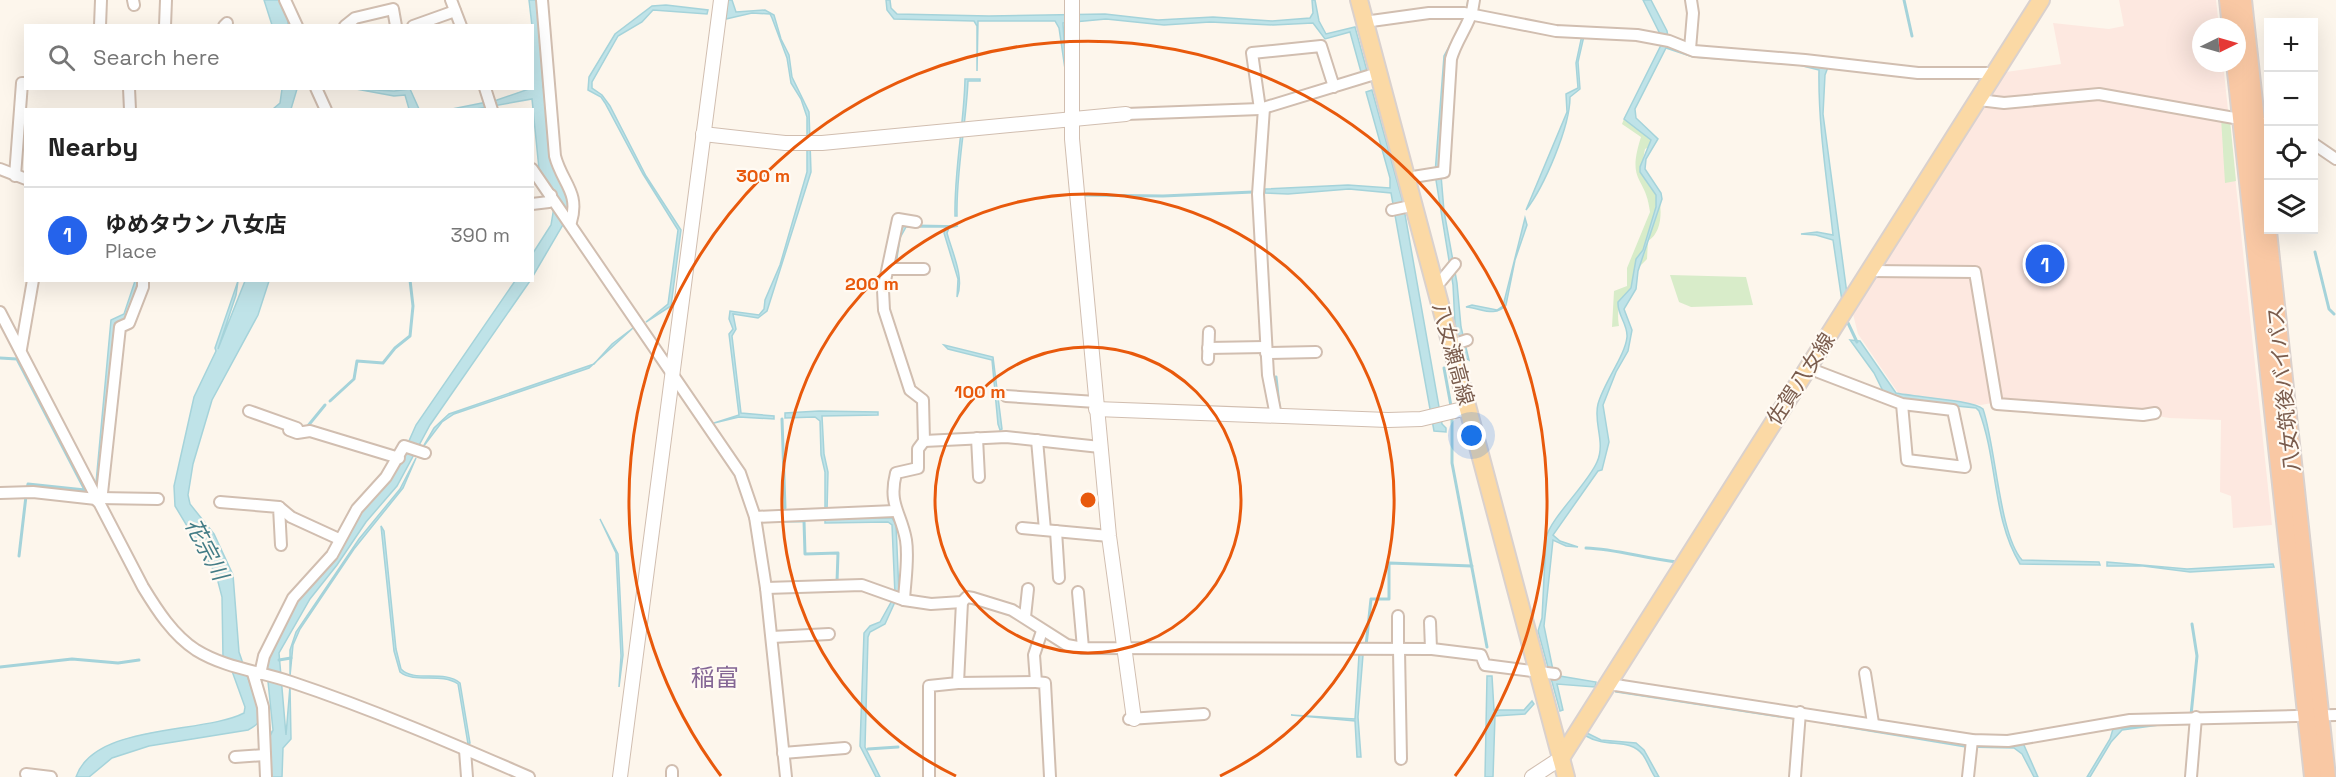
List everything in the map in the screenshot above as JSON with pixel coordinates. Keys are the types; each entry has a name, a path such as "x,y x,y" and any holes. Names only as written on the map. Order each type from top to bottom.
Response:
{"highway":[{"path":"2228,0 2230,18"},
{"name":"八女筑後バイパス","path":"2243,0 2327,777"},
{"name":"八女筑後バイパス","path":"2238,72 2255,121"},
{"name":"八女筑後バイパス","path":"2313,777 2320,715"}],"main road":[{"name":"八女瀬高線","path":"1359,0 1462,409 1547,673 1566,777"},
{"name":"佐賀八女線","path":"1561,758 2041,0"}],"street":[{"path":"100,24 101,0"},
{"path":"165,24 166,0"},
{"path":"285,0 296,24"},
{"path":"542,0 555,156 559,171 575,198 571,222"},
{"path":"620,777 721,0"},
{"path":"1413,177 1444,172 1451,59 1474,0"},
{"path":"1690,49 1694,13 1691,0"},
{"path":"417,24 453,5 460,24"},
{"path":"348,24 355,18 393,9 396,24"},
{"path":"1073,12 1072,119 1100,447 1131,719 1204,714"},
{"path":"1364,22 1429,14 1469,14 1556,31 1609,33 1665,40 1690,49 1918,73 1996,74"},
{"path":"1276,416 1268,375 1258,194 1262,109 1252,53 1321,46 1334,87"},
{"path":"703,134 809,143 962,131 1126,114 1180,110 1262,109 1378,73"},
{"path":"0,169 20,173 22,83 24,83"},
{"path":"129,90 130,108"},
{"path":"317,90 325,108"},
{"path":"486,90 491,108"},
{"path":"1979,100 2004,103 2099,94 2255,121"},
{"path":"2318,147 2336,159"},
{"path":"534,172 571,222 740,473 755,517 766,588 786,777"},
{"path":"534,204 549,202 552,197"},
{"path":"1392,210 1406,207"},
{"path":"898,599 906,542 902,523 895,512 893,498 897,473 918,468 918,449 924,441 923,400 910,390 884,310 883,290 892,269 898,219 916,222"},
{"path":"1441,281 1452,267"},
{"path":"892,269 924,269"},
{"path":"1870,270 1975,272 1997,405 2143,416 2155,412"},
{"path":"21,349 33,282"},
{"path":"97,499 120,327 129,323 143,282"},
{"path":"0,312 162,618 195,649 225,664 292,682 529,777"},
{"path":"1209,332 1208,353 1266,350 1316,352"},
{"path":"1808,368 1902,404 1953,410 1965,466 1907,460 1902,404"},
{"path":"1006,396 1096,405 1388,420 1429,417 1462,409"},
{"path":"249,411 298,429 301,433"},
{"path":"289,430 301,433 310,432 399,458"},
{"path":"924,441 976,438 1037,440 1100,447"},
{"path":"976,438 979,477"},
{"path":"1037,440 1059,578"},
{"path":"266,777 263,707 257,673 264,656 293,598 332,555 357,509 386,477 406,447 421,452"},
{"path":"0,493 33,492 97,499 158,499"},
{"path":"220,502 279,507 291,517 339,539"},
{"path":"279,507 281,545"},
{"path":"755,517 895,512"},
{"path":"1022,528 1109,536"},
{"path":"766,588 862,585 873,587 898,599 931,604 962,602 967,597 973,598 1025,617 1042,631 1067,645 1083,648 1431,649 1480,655 1485,665 1547,673"},
{"path":"1025,617 1028,589"},
{"path":"1078,592 1083,648"},
{"path":"958,683 962,602"},
{"path":"1398,616 1401,759"},
{"path":"1430,622 1431,649"},
{"path":"1036,682 1034,655 1042,631"},
{"path":"772,637 829,634"},
{"path":"1866,673 1880,728"},
{"path":"929,777 929,686 958,683 1036,682 1045,683 1050,777"},
{"path":"1609,684 1715,705 1800,712 1825,721 1972,740 2008,741 2130,720 2320,715"},
{"path":"1795,777 1800,712"},
{"path":"2191,777 2196,717"},
{"path":"1968,777 1972,740"},
{"path":"783,753 845,748"},
{"path":"465,750 467,777"},
{"path":"234,757 265,755"},
{"path":"1532,777 1561,758"},
{"path":"26,774 51,777"}],"shaded area":[{"path":"2119,0 2216,0 2218,18 2192,18 2192,72 2224,72 2272,525 2233,528 2231,496 2220,492 2221,420 2169,418 2141,413 2003,401 1981,405 1899,394 1858,334 1853,314 2006,72 2061,64 2053,23 2109,29 2124,26"}],"green space":[{"path":"1626,114 1650,133 1653,145 1645,149 1641,170 1657,189 1660,217 1657,231 1648,241 1647,259 1638,268 1634,286 1620,303 1619,326 1612,327 1614,291 1627,286 1627,268 1650,212 1645,191 1636,172 1637,152 1641,137 1622,124"},
{"path":"2221,118 2230,120 2236,181 2225,183"},
{"path":"1670,275 1746,277 1753,305 1691,307 1679,302"}],"water":[{"path":"264,0 280,0 288,15 288,24 272,24"},
{"path":"529,0 539,0 543,87 547,94 552,153 569,197 570,208 564,223 534,274 534,251 551,225 556,195 539,169 532,99 482,108 457,108 534,90 534,24 532,24"},
{"path":"728,0 732,0 736,12 765,10 774,15 781,39 789,55 792,77 809,112 811,172 767,311 758,318 733,314 736,329 732,336 741,413 774,416 774,419 739,417 714,423 739,415 729,334 733,329 729,319 730,311 759,315 764,309 765,300 780,265 807,172 807,117 801,99 791,83 787,58 772,18 770,14 752,13 726,19"},
{"path":"886,0 890,0 891,8 897,14 989,16 1105,14 1158,20 1213,17 1272,21 1310,18 1313,13 1312,0 1315,0 1319,21 1326,34 1355,27 1367,71 1361,72 1350,32 1325,39 1313,23 1273,25 1210,22 1164,25 1106,19 1063,23 1066,76 1059,28 1055,21 978,21 977,71 977,26 974,21 894,19 887,10"},
{"path":"1468,0 1473,0 1448,59 1441,175 1461,327 1469,360 1463,357 1455,324 1453,285 1435,174 1444,56 1465,17"},
{"path":"1643,0 1651,0 1667,31 1669,43 1828,67 1825,75 1823,114 1847,294 1842,301 1833,240 1801,234 1817,232 1833,235 1821,132 1819,70 1799,65 1693,57 1666,48 1635,109 1636,118 1658,139 1646,159 1645,169 1661,193 1662,199 1638,271 1636,289 1624,309 1632,330 1628,351 1616,372 1603,405 1609,442 1602,470 1598,471 1553,535 1560,541 1578,547 1566,546 1553,540 1544,626 1554,675 1596,682 1595,687 1557,684 1563,710 1560,711 1538,631 1542,618 1546,538 1555,520 1586,481 1597,462 1600,447 1598,404 1627,337 1618,302 1631,288 1636,259 1643,250 1656,207 1656,195 1640,172 1651,140 1624,119 1662,43 1661,36"},
{"path":"666,5 708,10 707,14 653,10 642,22 618,36 592,82 592,88 602,95 610,106 646,176 681,230 671,306 646,322 668,304 678,230 643,174 605,103 601,97 588,90 589,77 615,34 652,6"},
{"path":"1582,35 1584,36 1578,62 1580,89 1570,97 1566,124 1555,156 1526,210 1567,112 1566,94 1578,88 1576,63"},
{"path":"965,79 980,79 980,81 968,81 957,216 955,216 956,182"},
{"path":"282,90 297,90 291,108 274,108 280,103"},
{"path":"361,90 410,90 419,108 409,108 405,95 394,96"},
{"path":"1372,90 1403,203 1442,424 1446,432 1434,431 1391,193 1349,189 1288,194 1265,193 1265,189 1348,185 1390,188 1390,178 1366,92"},
{"path":"1525,218 1527,225 1515,260 1506,305 1502,309 1492,312 1466,307 1472,305 1497,310 1503,306"},
{"path":"904,225 958,226 949,228 947,233 959,273 957,297 958,279 944,233 946,227 906,227 900,238 897,258 894,258 900,232"},
{"path":"135,282 139,282 125,319 115,323 99,483 96,483 111,320 124,314"},
{"name":"花宗川","path":"238,282 236,295 218,349 245,282 269,282 258,315 212,400 193,464 188,495 190,504 214,534 233,575 239,652 260,713 259,721 248,730 149,746 112,758 89,777 76,777 87,760 104,747 152,733 226,720 244,713 245,707 232,671 223,658 222,597 216,574 175,506 174,486 194,397 216,351 215,348"},
{"path":"514,282 529,282 430,425 397,486 366,522 337,565 310,599 279,653 286,735 290,686 291,739 283,748 282,777 271,777 260,682 262,682 271,734 273,730 266,662 288,610 408,443 416,425"},
{"path":"633,328 597,361 612,344"},
{"path":"1850,340 1860,341 1896,393 1968,403 1983,409 2008,531 2014,548 2022,560 2099,562 2100,565 2020,564 2004,528 1985,430 1979,411 1976,408 1907,401 1885,395 1874,373"},
{"path":"944,345 993,357 1002,429 1000,430 998,424 992,360 948,349"},
{"path":"593,364 589,368 454,414 442,422 423,447 434,428 449,414"},
{"path":"878,412 878,415 822,416 824,454 828,472 827,511 831,518 892,518 896,525 899,593 885,624 870,632 868,637 865,747 880,777 876,777 860,746 864,633 870,626 880,622 895,595 892,525 888,522 825,523 825,472 821,455 820,421 815,417 785,418 785,413"},
{"path":"416,458 403,488 354,549 300,629 293,645 290,676 290,650 296,632 359,539 400,489"},
{"path":"600,519 618,554 623,655 619,687 621,656 616,553"},
{"path":"381,526 384,531 396,649 401,669 413,675 446,677 460,683 470,743 468,744 458,684 444,679 413,677 400,672 394,651"},
{"path":"2107,562 2187,569 2273,564 2274,567 2190,572 2143,566 2107,566"},
{"path":"1359,655 1363,655 1358,717 1361,757 1357,757 1355,721 1291,715 1355,719"},
{"path":"1487,676 1492,676 1494,710 1524,710 1532,701 1534,704 1525,714 1495,716 1493,777 1485,777"},
{"path":"1618,687 1795,714 1794,719 1616,692"},
{"path":"1828,719 2023,743 2038,777 2034,777 2022,754 2014,748 1966,747 1828,724"},
{"path":"2189,721 2122,730 2111,742 2090,777 2087,777 2110,739 2113,729"},
{"path":"1587,733 1601,740 1636,743 1644,750 1659,777 1655,777 1643,755 1631,746 1594,740 1586,736"}],"waterway":[{"path":"1904,0 1912,36"},
{"path":"1081,195 1163,196 1253,192"},
{"path":"2315,252 2329,309 2334,314"},
{"path":"330,401 354,379 357,361 383,363 395,348 410,336 413,306 410,282"},
{"path":"1848,323 1857,342"},
{"path":"0,358 17,359 85,490 28,484 27,489"},
{"path":"1444,368 1451,406"},
{"path":"1276,377 1279,405"},
{"path":"307,427 325,405"},
{"path":"1452,416 1452,463 1487,647"},
{"path":"782,419 785,508"},
{"path":"19,556 26,496"},
{"path":"782,521 804,521 805,554 838,553 837,582"},
{"path":"1586,548 1677,562"},
{"path":"1366,646 1371,599 1389,599 1389,563 1472,566"},
{"path":"2191,715 2197,656 2192,624"},
{"path":"279,660 291,658"},
{"path":"0,667 72,659 118,663 139,660"},
{"path":"868,749 898,747"}],"place":[{"name":"ゆめタウン 八女店","path":"2045,264"}],"district":[{"name":"稲富","path":"715,678"}]}
